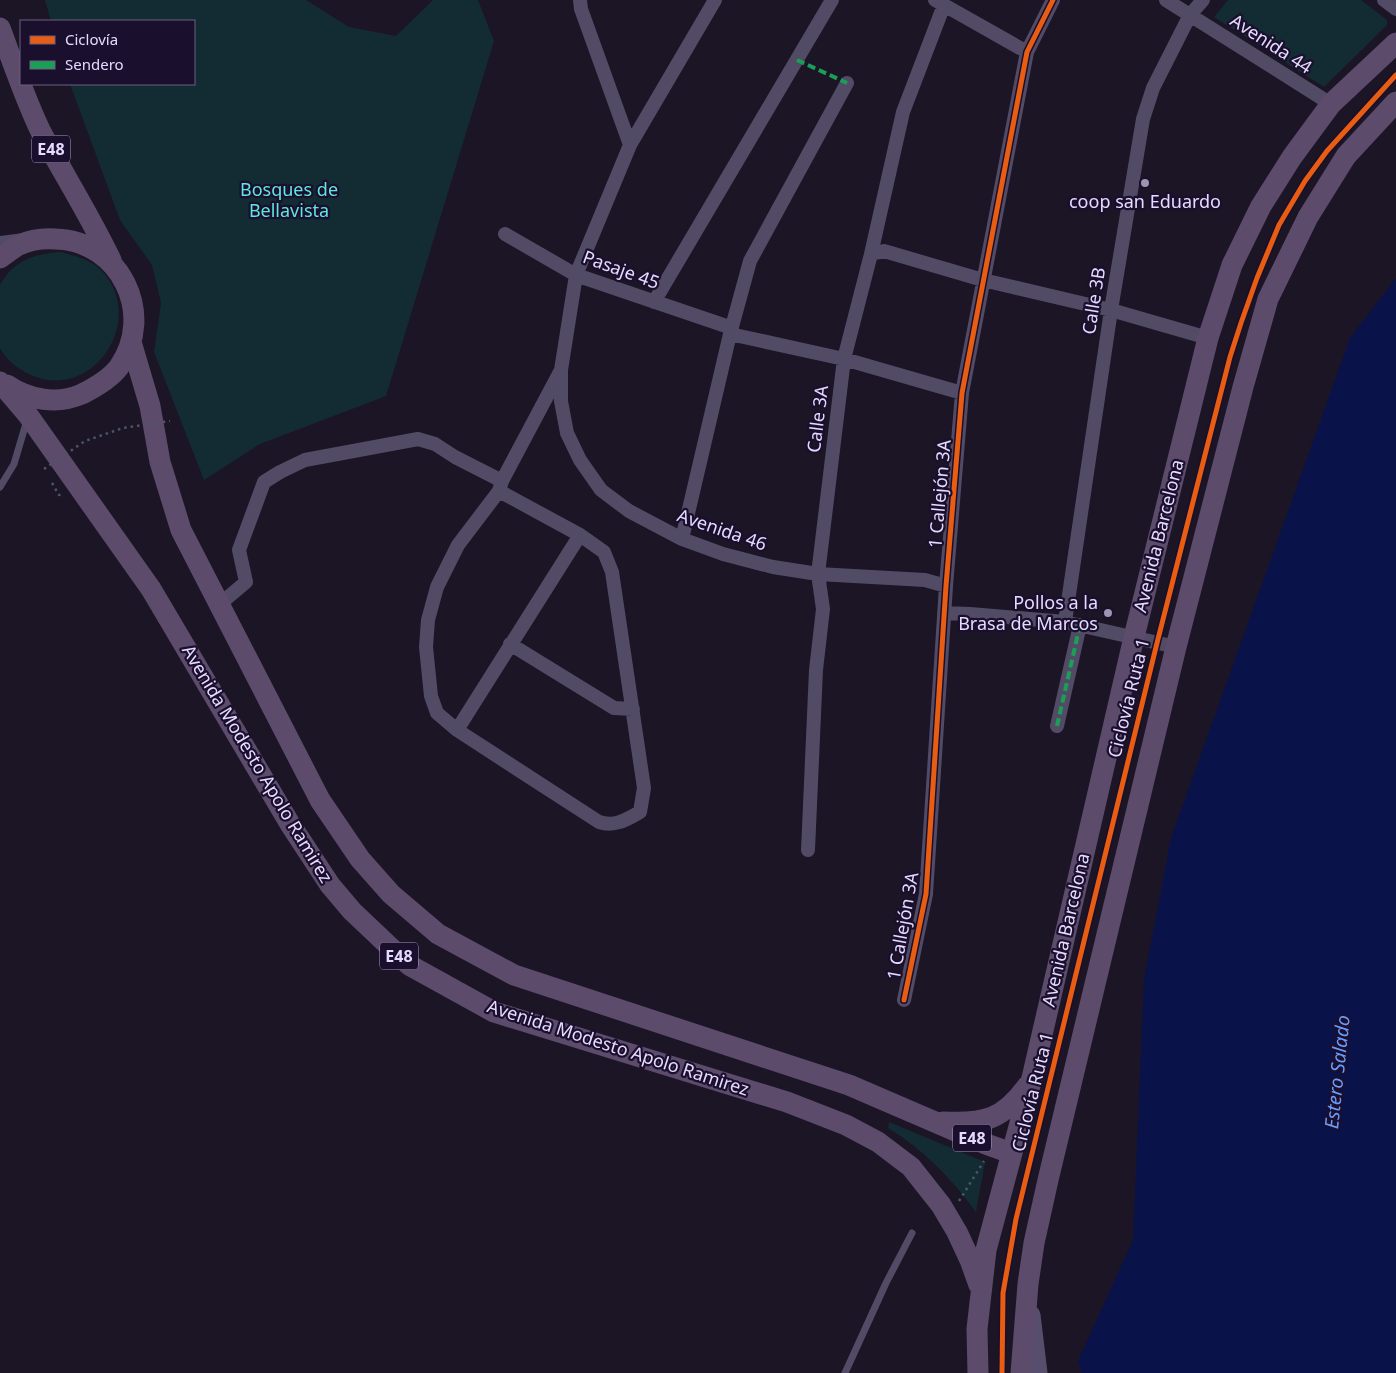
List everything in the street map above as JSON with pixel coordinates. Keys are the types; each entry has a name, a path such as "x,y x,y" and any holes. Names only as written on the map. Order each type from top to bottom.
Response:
{"main road":[{"name":"E48","path":"0,28 20,83"},
{"name":"Avenida Barcelona","path":"978,1373 977,1329 986,1250 1032,1078 1134,637 1208,338 1232,265 1261,206 1292,158 1331,104 1396,43"},
{"name":"E48","path":"0,381 19,393 46,400 73,398 99,386 118,367 131,342 134,315 128,288 40,130 21,85"},
{"path":"1021,1373 1028,1284 1034,1244 1048,1180 1176,647 1243,387 1268,300 1308,217 1346,156 1396,102"},
{"name":"E48","path":"0,258 20,245 44,238 70,239 94,248 114,264"},
{"name":"Avenida Modesto Apolo Ramirez","path":"131,342 150,406 160,462 181,530 320,800 360,860 391,894 438,934 514,975 849,1085 986,1144 1012,1153"},
{"name":"Avenida Modesto Apolo Ramirez","path":"0,381 28,415 151,588 290,824 330,885 352,911 409,965 494,1012 787,1102 846,1125 878,1142 911,1167 941,1205 958,1232 980,1290"},
{"path":"933,1121 964,1123 984,1120 1002,1112 1017,1100 1032,1078"},
{"path":"1028,1284 1038,1373"}],"street":[{"path":"580,0 581,10 630,145"},
{"name":"Avenida 46","path":"715,0 630,145 576,275 561,370 560,401 567,433 580,460 601,490 630,511 682,539 723,554 773,567 818,574 925,580 946,586"},
{"path":"654,302 832,0"},
{"name":"1 Callejón 3A","path":"904,1000 926,894 944,613 962,393 1027,52 1053,0"},
{"name":"Avenida 44","path":"1166,0 1331,104"},
{"name":"Calle 3B","path":"1065,622 1111,310 1145,111 1153,88 1190,15 1203,0"},
{"path":"1384,0 1396,9"},
{"path":"940,3 1027,52"},
{"name":"Calle 3A","path":"808,850 816,670 823,609 818,574 844,359 871,254 903,112 940,3"},
{"path":"682,539 731,331 750,261 847,83"},
{"name":"Pasaje 45","path":"505,234 576,275 731,331 844,359 962,393"},
{"path":"0,243 44,238"},
{"path":"871,254 884,251 983,280 1111,310 1208,338"},
{"path":"220,604 246,582 239,550 264,482 305,460 418,439 435,444 500,486 580,535 604,552 612,572 644,788 640,812 626,820 609,826 599,822 457,730 437,713 431,696 426,647 428,620 438,587 458,545 500,486 561,370"},
{"path":"457,730 580,535"},
{"path":"944,613 1065,622 1176,647"},
{"path":"1057,726 1080,625"},
{"path":"510,644 614,708 632,709"}],"lane":[{"path":"0,487 14,464 28,415"},
{"path":"845,1373 886,1283 912,1233"}],"path":[{"path":"44,469 85,441 123,428 170,421"},
{"path":"958,1232 959,1200 986,1158 986,1144"}],"green space":[{"name":"Bosques de Bellavista","path":"45,0 306,0 349,27 396,36 433,0 478,0 494,41 386,396 260,444 204,480 154,352 161,303 152,265 120,220 70,85 195,85 195,20 51,20"},
{"path":"1228,0 1361,0 1387,20 1387,25 1324,87 1214,17"},
{"path":"61,252 87,260 100,269 114,288 119,310 116,331 108,350 93,366 75,377 54,380 31,375 22,370 9,361 0,348 0,285 18,264 42,254"},
{"path":"889,1122 985,1162 976,1212 936,1166 914,1146 888,1128"}],"water":[{"name":"Estero Salado","path":"1396,278 1396,1373 1082,1373 1078,1361 1133,1240 1144,980 1171,838 1350,338"}],"marked path":[{"path":"797,60 847,83"},
{"path":"1057,726 1080,625"}],"cycle path":[{"path":"904,1000 926,894 946,586 962,393 1027,52 1053,0"},
{"name":"Ciclovía Ruta 1","path":"1002,1373 1003,1293 1016,1219 1157,643 1230,357 1257,278 1279,225 1305,181 1327,151 1396,75"}],"place":[{"name":"coop san Eduardo","path":"1145,183"},
{"name":"Pollos a la Brasa de Marcos","path":"1108,613"}]}
